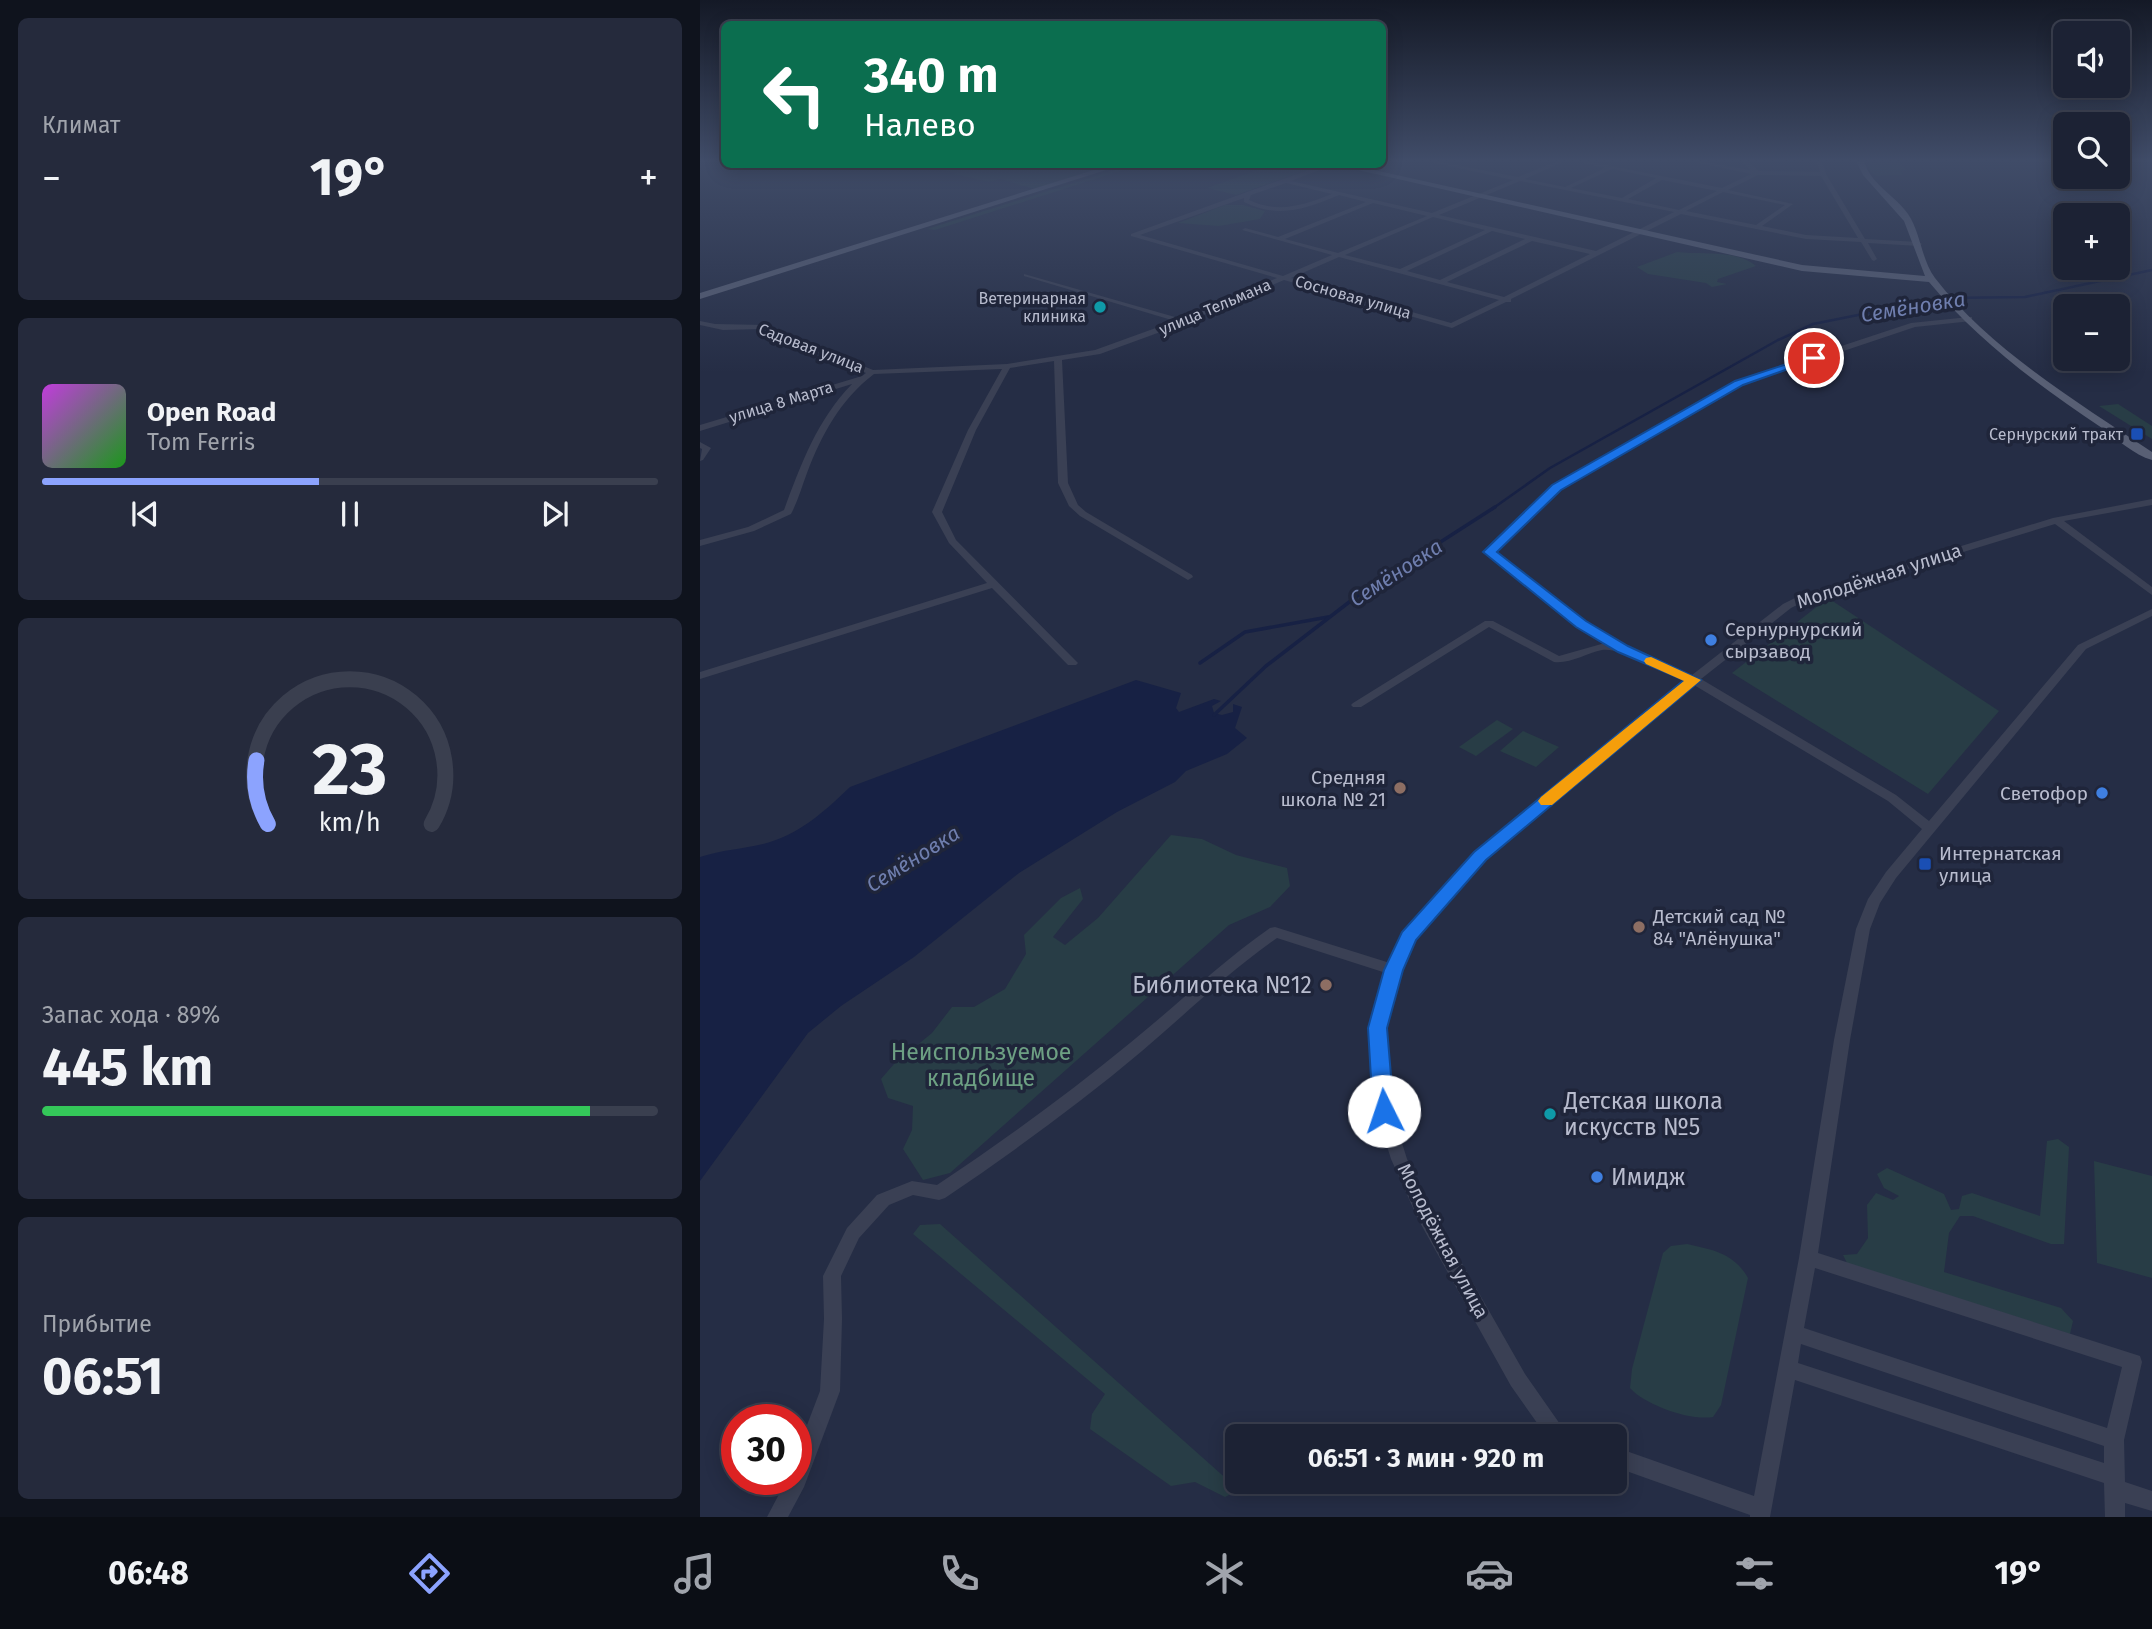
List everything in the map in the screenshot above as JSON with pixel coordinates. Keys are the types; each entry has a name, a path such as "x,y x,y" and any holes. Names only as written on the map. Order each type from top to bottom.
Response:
{"main road":[{"path":"700,296 905,232"},
{"path":"1640,232 1802,268 1931,279"},
{"path":"1913,232 1931,279 2008,355 2152,457"}],"street":[{"name":"Сосновая улица","path":"1142,232 1133,235 1452,326 1508,300"},
{"path":"1252,232 1508,300 1640,232"},
{"path":"1278,239 1296,232"},
{"name":"улица Тельмана","path":"1058,360 1118,346 1393,232"},
{"path":"1401,271 1486,232"},
{"path":"1504,232 1598,254"},
{"path":"1784,232 1817,239 1919,244"},
{"path":"1859,232 1874,259"},
{"path":"1441,282 1532,238"},
{"path":"1026,275 1182,321"},
{"path":"1930,829 1892,798 1694,680 1623,649 1581,624 1490,552 1556,488 1739,383 1914,325 1969,318"},
{"name":"Садовая улица","path":"700,323 715,329 747,325 762,327 868,374 1007,366 1058,360"},
{"path":"1058,360 1063,483 1067,495 1083,514 1188,577"},
{"path":"1007,366 972,429 937,512 952,541 1072,663"},
{"path":"700,544 751,530 788,512 810,450 837,406 868,374"},
{"name":"улица 8 Марта","path":"700,428 868,374"},
{"path":"700,445 707,448 700,458"},
{"name":"Молодёжная улица","path":"1550,1424 1518,1380 1424,1214 1399,1159 1384,1111 1378,1028 1394,970 1408,937 1480,856 1744,638 1787,607 1805,597 2056,520 2152,502"},
{"path":"2056,520 2152,592"},
{"path":"700,676 993,583"},
{"path":"1627,1462 1760,1513 1808,1258 1842,1040 1863,929 1873,902 1930,829 2082,647 2152,612"},
{"path":"1357,705 1489,623 1558,660 1605,646 1623,649"},
{"path":"777,1517 794,1488 830,1391 832,1276 853,1233 883,1200 912,1188 939,1193 1031,1131 1138,1046 1218,972 1275,932 1394,970"},
{"path":"1808,1258 2133,1362 2114,1440 2115,1517"},
{"path":"1794,1334 2114,1440"},
{"path":"1787,1368 2114,1483 2152,1501"}],"green space":[{"path":"1677,252 1729,255 1756,266 1718,279 1717,282 1727,284 1712,287 1706,283 1648,274 1637,267"},
{"path":"2118,404 2152,426 2152,439 2099,406"},
{"path":"1828,598 1999,711 1928,794 1732,673"},
{"path":"1497,720 1513,729 1476,756 1459,747"},
{"path":"1523,731 1559,747 1536,767 1500,751"},
{"name":"Неиспользуемое кладбище","path":"1171,835 1202,839 1236,855 1287,868 1290,886 1270,907 1229,925 950,1173 923,1180 903,1149 912,1130 913,1106 888,1098 881,1079 894,1064 932,1033 952,1007 974,1007 1005,989 1026,954 1024,935 1061,898 1080,888 1083,899 1053,937 1065,945 1098,918"},
{"path":"2058,1139 2069,1147 2064,1244 2051,1244 1973,1216 1960,1216 1949,1233 1944,1272 2061,1308 2073,1321 2070,1334 1847,1263 1843,1255 1857,1254 1868,1238 1867,1205 1876,1193 1893,1200 1899,1196 1884,1188 1877,1174 1887,1168 1944,1194 1951,1210 1959,1209 1962,1196 1972,1193 2040,1216 2047,1141"},
{"path":"2094,1161 2152,1176 2152,1278 2097,1263"},
{"path":"940,1224 1225,1478 1225,1494 1231,1494 1225,1497 1195,1482 1171,1486 1090,1429 1092,1414 1105,1394 913,1234 920,1225"},
{"path":"1687,1244 1729,1258 1748,1278 1721,1405 1713,1417 1692,1417 1668,1410 1646,1400 1630,1388 1632,1369 1663,1253 1671,1246"}],"water":[{"path":"1136,680 1181,693 1176,708 1179,712 1214,699 1221,701 1212,706 1214,713 1222,715 1233,712 1233,704 1242,707 1235,728 1247,738 1227,754 1186,771 1175,782 1117,812 1019,873 914,957 841,1006 808,1033 700,1181 700,857 782,838 813,819 850,787"}],"waterway":[{"name":"Семёновка","path":"1493,508 1550,468 1778,340 1813,324 1943,298 2025,297 2152,270"},
{"name":"Семёновка","path":"1214,715 1266,666 1361,593 1493,508"},
{"path":"1200,663 1245,632 1328,617"}],"slow traffic":[{"path":"1546,801 1694,680 1651,661"}],"place":[{"name":"Ветеринарная клиника","path":"1100,307"},
{"name":"Сернурский тракт","path":"2137,434"},
{"name":"Сернурнурский сырзавод","path":"1711,640"},
{"name":"Средняя школа № 21","path":"1400,788"},
{"name":"Светофор","path":"2102,793"},
{"name":"Интернатская улица","path":"1925,864"},
{"name":"Детский сад № 84 \"Алёнушка\"","path":"1639,927"},
{"name":"Библиотека №12","path":"1326,985"},
{"name":"Детская школа искусств №5","path":"1550,1114"},
{"name":"Имидж","path":"1597,1177"}],"route":[{"path":"1384,1111 1378,1028 1394,970 1408,937 1480,856 1694,680 1623,649 1581,624 1490,552 1556,488 1739,383 1814,358"}]}
